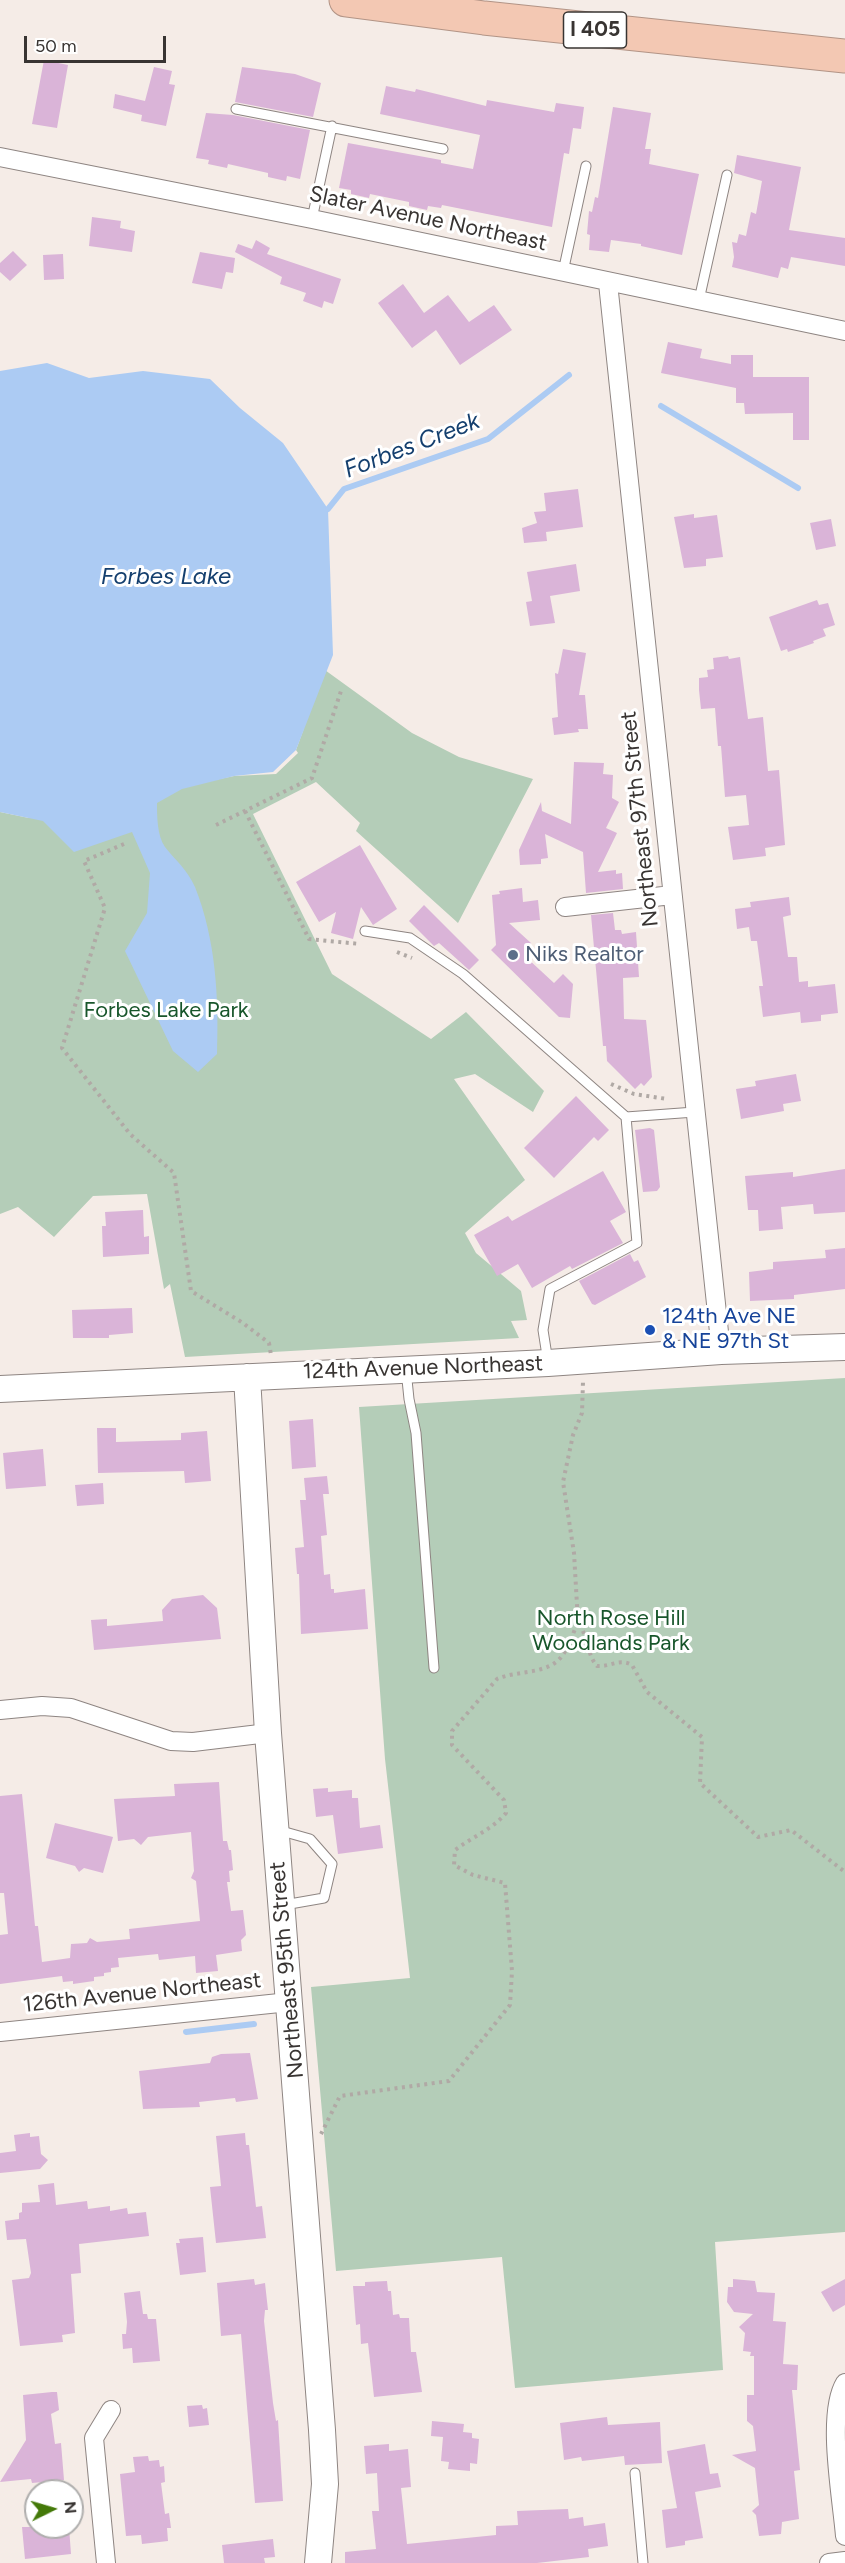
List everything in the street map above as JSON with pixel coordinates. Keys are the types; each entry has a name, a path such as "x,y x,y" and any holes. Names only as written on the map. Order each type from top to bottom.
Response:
{"highway":[{"name":"I 405","path":"346,0 484,18 845,56"}],"street":[{"name":"Slater Avenue Northeast","path":"0,157 312,219 845,331"},
{"name":"Northeast 97th Street","path":"608,283 721,1351"},
{"path":"565,907 672,895"},
{"name":"124th Avenue Northeast","path":"0,1389 548,1362 721,1351 845,1347"},
{"name":"Northeast 95th Street","path":"247,1377 268,1733 322,2430 325,2484 318,2563"},
{"path":"0,1710 42,1707 71,1708 171,1741 193,1742 268,1733"},
{"name":"126th Avenue Northeast","path":"0,2032 289,2002"},
{"path":"845,2383 838,2394 836,2420 845,2536"},
{"path":"106,2563 94,2438 111,2410"},
{"path":"829,2563 845,2560"}],"lane":[{"path":"236,109 443,149"},
{"path":"312,219 332,126"},
{"path":"563,272 586,166"},
{"path":"699,300 727,175"},
{"path":"365,931 410,938 464,974 626,1117 637,1243 550,1289 543,1330 548,1362"},
{"path":"626,1117 695,1112"},
{"path":"406,1368 416,1433 434,1668"},
{"path":"276,1830 310,1839 332,1864 324,1898 282,1905"},
{"path":"635,2473 643,2563"}],"path":[{"path":"216,825 312,778 340,691"},
{"path":"245,811 309,939 366,945 365,931"},
{"path":"124,844 84,861 105,908 62,1048 130,1134 174,1173 190,1291 243,1323 269,1343 271,1355"},
{"path":"583,1360 582,1413 573,1435 563,1482 574,1553 578,1622 587,1638 592,1660 597,1666 626,1662 632,1665 647,1692 702,1737 700,1783 758,1836 791,1830 845,1872"},
{"path":"319,2139 340,2096 449,2081 510,2005 512,1971 505,1883 473,1875 454,1865 455,1850 475,1834 497,1824 506,1813 504,1800 452,1745 452,1731 497,1679 547,1668 556,1662 563,1655 578,1622"}],"green space":[{"name":"Forbes Lake Park","path":"318,665 412,733 459,757 533,779 458,923 356,831 360,823 316,782 253,814 332,974 431,1039 466,1012 544,1091 533,1112 475,1074 454,1079 525,1180 465,1233 476,1253 521,1291 527,1320 511,1321 519,1338 185,1357 170,1284 164,1289 147,1194 93,1196 54,1237 18,1207 0,1214 0,812 29,818 234,776 276,774 298,753 296,750 303,731"},
{"name":"North Rose Hill Woodlands Park","path":"845,1378 845,2232 715,2242 723,2370 515,2388 502,2257 336,2271 311,1987 410,1978 385,1759 359,1407"}],"water":[{"name":"Forbes Lake","path":"47,363 89,378 143,371 210,379 240,408 283,443 328,509 333,655 296,750 273,772 234,776 182,789 157,803 160,837 195,887 212,948 215,969 217,1054 198,1072 173,1051 125,951 147,913 150,873 132,832 74,852 43,821 0,812 0,371"}],"building":[{"path":"44,60 68,65 57,128 32,124"},
{"path":"154,67 172,71 169,84 175,85 166,126 141,121 142,115 113,108 115,94 145,101"},
{"path":"242,67 295,74 321,83 313,117 235,102"},
{"path":"386,86 415,92 416,89 486,106 487,100 554,112 556,103 584,107 581,129 573,128 569,154 564,153 552,227 442,205 441,208 428,206 427,210 409,206 409,202 370,194 369,198 351,194 351,190 339,188 348,143 441,160 441,163 473,169 480,135 380,114"},
{"path":"613,107 651,113 645,149 651,149 649,164 699,174 682,255 641,246 641,244 611,240 609,252 589,250 590,235 587,234 589,211 592,212 595,197 598,198"},
{"path":"206,113 233,115 310,130 300,179 287,176 286,181 268,177 268,173 228,164 227,168 208,164 209,160 196,158"},
{"path":"737,155 801,167 789,230 845,238 845,266 791,257 788,269 781,267 778,278 732,267 734,257 732,242 737,243 739,234 746,236 751,212 756,214 762,181 734,173"},
{"path":"92,217 121,221 120,228 135,231 132,252 89,246"},
{"path":"256,240 270,248 267,254 341,279 333,304 324,301 322,308 303,301 306,293 280,284 282,277 235,252 238,244 252,249"},
{"path":"13,251 27,265 10,281 0,272 0,263"},
{"path":"200,252 235,258 233,273 226,272 222,289 192,283"},
{"path":"63,254 64,279 44,280 43,255"},
{"path":"403,284 424,313 448,295 469,322 494,305 512,330 460,365 436,330 412,348 378,303"},
{"path":"668,342 702,349 700,358 731,364 731,355 753,355 753,377 809,377 809,440 793,440 793,413 745,414 744,403 736,403 736,388 661,373"},
{"path":"578,489 583,527 546,532 547,541 524,543 522,528 537,523 534,512 546,511 544,493"},
{"path":"694,514 694,518 717,515 723,557 706,559 706,566 684,568 674,517"},
{"path":"831,519 836,546 816,550 810,523"},
{"path":"576,564 580,591 550,596 555,623 530,626 526,602 532,601 527,572"},
{"path":"817,600 819,605 828,603 835,625 823,629 826,636 813,641 814,643 788,652 787,649 781,651 769,617"},
{"path":"563,649 586,653 579,695 585,695 588,729 554,735 552,718 558,717 555,673 558,674"},
{"path":"728,656 729,659 740,657 748,719 763,717 768,771 779,770 785,845 765,848 766,856 733,860 728,827 749,825 746,795 725,797 715,708 701,709 699,690 699,678 708,677 707,670 714,669 713,658"},
{"path":"574,762 604,763 603,774 613,775 612,798 619,802 606,828 617,833 598,872 616,870 616,874 622,873 623,889 586,893 583,852 545,834 548,858 541,859 541,864 520,865 519,850 541,802 542,811 571,824"},
{"path":"360,845 397,909 373,925 361,907 353,939 331,933 336,912 319,922 296,882"},
{"path":"522,888 523,902 538,900 540,920 509,923 531,943 525,950 530,955 527,958 554,983 563,974 573,984 570,1018 559,1017 491,950 496,945 492,895 500,894 499,891"},
{"path":"789,897 791,915 783,917 788,957 797,957 799,982 808,981 808,987 835,984 838,1013 821,1015 821,1021 801,1023 800,1012 763,1017 759,986 763,986 757,941 751,941 749,927 737,929 735,909 751,907 750,902"},
{"path":"424,905 479,960 469,970 439,943 434,946 409,921"},
{"path":"613,913 615,930 621,930 622,934 636,932 639,977 623,978 624,1019 646,1020 652,1077 644,1086 641,1083 635,1089 607,1061 606,1046 603,1046 591,915"},
{"path":"796,1074 801,1101 783,1104 784,1111 741,1119 736,1089 756,1086 755,1081"},
{"path":"576,1096 609,1130 598,1141 594,1137 554,1178 524,1148"},
{"path":"650,1128 654,1130 660,1187 657,1191 643,1192 635,1130"},
{"path":"845,1169 845,1212 814,1214 813,1204 781,1207 783,1229 759,1231 758,1210 748,1210 745,1176 793,1172 793,1177"},
{"path":"603,1171 626,1212 610,1221 623,1243 572,1269 570,1266 532,1288 518,1264 497,1276 474,1235 508,1216 512,1221"},
{"path":"143,1210 144,1237 149,1236 149,1254 103,1257 102,1226 106,1226 105,1212"},
{"path":"845,1248 845,1289 794,1295 794,1299 750,1301 749,1272 773,1269 773,1262 826,1258 825,1250"},
{"path":"630,1254 634,1262 638,1260 646,1277 595,1305 592,1304 579,1281"},
{"path":"132,1308 133,1333 109,1335 109,1338 73,1338 72,1310"},
{"path":"313,1419 316,1467 292,1469 289,1421"},
{"path":"97,1428 116,1428 116,1442 181,1440 181,1433 207,1431 211,1481 185,1483 184,1471 98,1473"},
{"path":"43,1449 46,1486 6,1489 3,1453"},
{"path":"327,1476 329,1494 323,1494 327,1535 321,1536 324,1575 330,1574 331,1589 334,1589 334,1593 365,1589 368,1629 301,1634 299,1574 297,1574 295,1548 304,1547 300,1500 306,1500 304,1478"},
{"path":"103,1483 104,1504 77,1506 75,1485"},
{"path":"203,1595 217,1608 221,1639 94,1650 91,1620 107,1619 107,1626 163,1621 162,1610 172,1599"},
{"path":"219,1782 223,1841 227,1841 229,1850 231,1850 233,1870 229,1871 230,1882 227,1882 231,1911 243,1910 246,1935 241,1940 242,1951 216,1955 218,1971 196,1973 195,1956 159,1960 158,1954 118,1958 119,1967 111,1968 111,1972 104,1973 104,1976 94,1977 94,1981 73,1984 73,1981 63,1982 62,1976 0,1984 0,1935 8,1934 4,1893 0,1893 0,1796 22,1794 35,1926 38,1926 42,1962 70,1958 71,1944 87,1943 90,1938 97,1942 130,1939 129,1929 200,1921 196,1881 191,1878 194,1871 191,1832 148,1837 141,1845 134,1839 118,1841 114,1799 175,1796 174,1784"},
{"path":"328,1788 328,1792 352,1790 352,1798 358,1798 360,1828 380,1825 383,1848 338,1854 333,1815 316,1817 313,1789"},
{"path":"55,1823 113,1837 103,1873 84,1868 79,1872 75,1866 46,1858"},
{"path":"250,2053 258,2099 236,2102 235,2098 199,2102 200,2107 143,2109 139,2071 210,2063 212,2057 221,2054"},
{"path":"30,2133 30,2137 39,2136 41,2154 48,2160 40,2169 0,2173 0,2153 16,2151 14,2135"},
{"path":"245,2133 246,2145 249,2145 256,2207 262,2206 266,2238 216,2243 210,2187 221,2186 216,2136"},
{"path":"54,2183 56,2205 87,2201 88,2209 110,2206 110,2211 127,2208 128,2214 146,2212 149,2236 79,2244 81,2273 71,2274 75,2333 62,2335 63,2342 20,2346 12,2280 29,2278 31,2273 26,2239 7,2240 5,2221 19,2219 22,2203 40,2202 38,2185"},
{"path":"203,2237 206,2272 180,2275 176,2243 180,2243 179,2239"},
{"path":"254,2279 255,2285 265,2283 268,2310 265,2310 264,2321 273,2403 276,2421 278,2420 283,2501 255,2503 241,2334 221,2336 217,2283"},
{"path":"733,2279 755,2281 757,2292 775,2293 773,2321 786,2322 783,2364 798,2365 797,2390 792,2390 800,2470 794,2471 799,2519 782,2522 781,2534 759,2536 756,2515 752,2511 759,2505 755,2468 732,2455 756,2451 753,2426 747,2421 747,2395 754,2395 754,2356 750,2356 751,2352 743,2351 745,2333 739,2327 753,2314 734,2312 727,2302 728,2287 733,2287"},
{"path":"845,2279 845,2305 833,2312 821,2292"},
{"path":"387,2281 388,2291 391,2291 393,2315 399,2314 400,2318 409,2318 411,2352 416,2352 422,2392 374,2397 368,2343 361,2344 360,2324 356,2325 353,2286 365,2286 365,2282"},
{"path":"140,2291 143,2314 147,2314 148,2319 156,2319 160,2361 133,2363 132,2348 123,2349 122,2334 126,2334 127,2322 124,2293"},
{"path":"57,2392 59,2410 51,2414 55,2444 61,2443 64,2479 24,2479 0,2482 26,2440 23,2395"},
{"path":"202,2405 203,2409 207,2408 209,2425 189,2427 187,2406"},
{"path":"607,2417 608,2425 660,2422 662,2463 625,2465 624,2456 582,2461 581,2457 564,2460 560,2423"},
{"path":"432,2421 464,2424 463,2432 472,2433 472,2438 479,2439 477,2464 470,2463 470,2471 448,2469 449,2462 441,2461 443,2437 431,2436"},
{"path":"389,2444 389,2451 408,2449 411,2487 401,2488 407,2544 496,2535 496,2526 518,2525 517,2511 568,2509 569,2519 583,2517 584,2526 605,2523 608,2546 588,2549 589,2557 537,2563 345,2563 345,2552 376,2549 372,2511 379,2511 377,2473 366,2474 364,2446"},
{"path":"705,2444 710,2474 718,2473 721,2487 695,2492 703,2538 685,2541 685,2545 666,2548 662,2510 677,2508 667,2451"},
{"path":"148,2456 149,2461 159,2460 160,2467 164,2466 165,2482 161,2483 165,2514 169,2513 171,2528 167,2528 168,2541 142,2544 141,2535 126,2536 120,2474 135,2472 133,2457"},
{"path":"22,2527 24,2527 24,2539 70,2539 71,2554 25,2559"},
{"path":"273,2539 275,2557 264,2558 265,2563 224,2563 222,2545"}],"waterway":[{"name":"Forbes Creek","path":"328,509 344,489 488,439 569,375"},
{"name":"Forbes Creek","path":"661,406 798,488"},
{"path":"186,2032 254,2024"}],"place":[{"name":"Niks Realtor","path":"513,955"},
{"name":"124th Ave NE & NE 97th St","path":"650,1330"}]}
